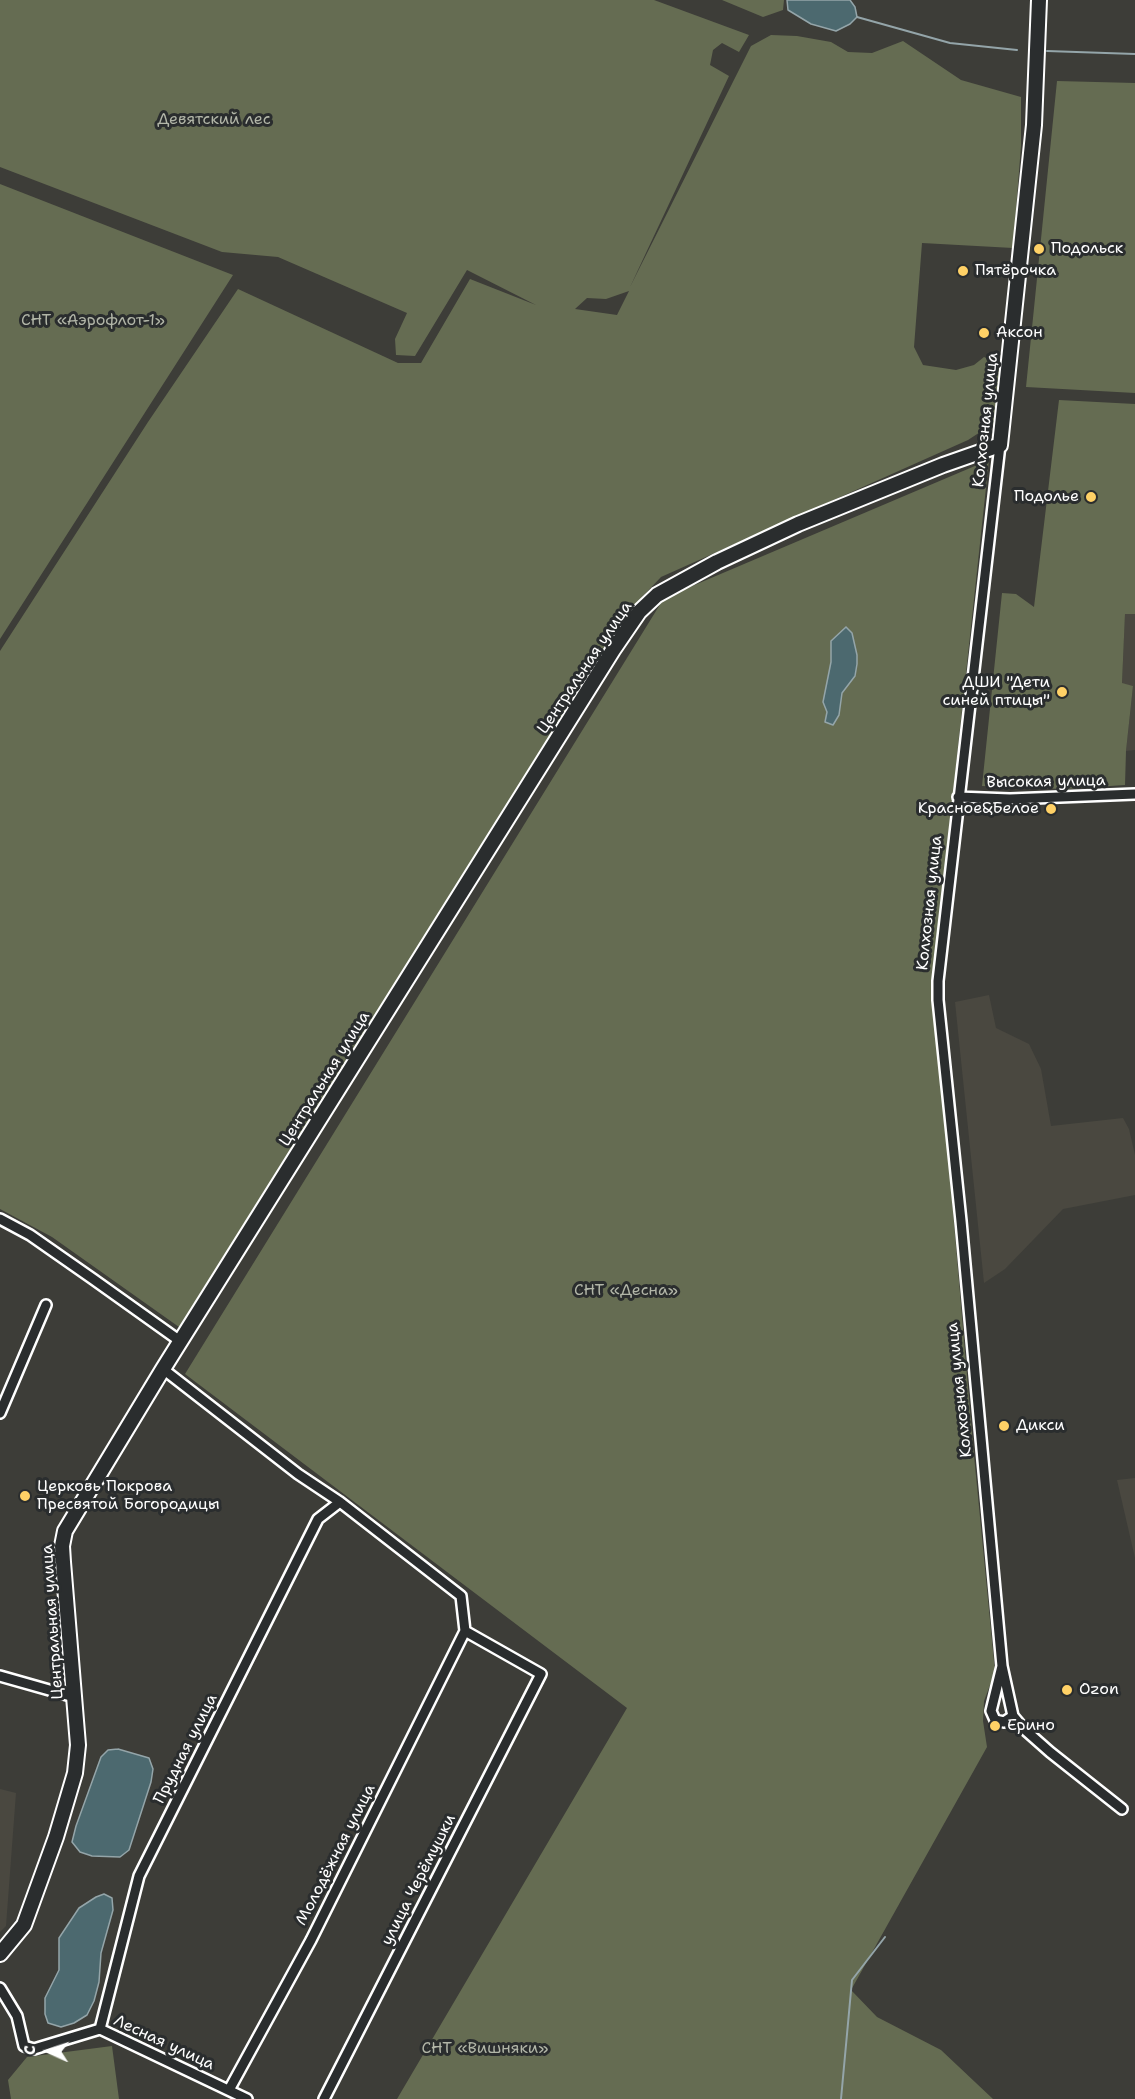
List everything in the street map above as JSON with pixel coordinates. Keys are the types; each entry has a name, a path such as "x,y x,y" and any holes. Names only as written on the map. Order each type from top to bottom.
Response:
{"street":[{"name":"Колхозная улица","path":"1002,1666 991,1711 993,1718 1001,1722 1008,1721 1013,1716 1002,1666 938,981 1000,445 1034,125 1039,0"},
{"name":"Центральная улица","path":"0,1954 24,1925 56,1837 75,1773 78,1745 62,1546 65,1531 163,1368 613,650 639,612 657,595 717,562 798,524 943,465 1000,445"},
{"name":"Высокая улица","path":"958,797 1010,799 1135,794"},
{"path":"0,1219 30,1236 103,1285 180,1341"},
{"path":"0,1413 46,1305"},
{"path":"163,1368 298,1474 340,1502 461,1596 465,1631"},
{"name":"Прудная улица","path":"100,2029 140,1876 318,1519 340,1502"},
{"name":"улица Черёмушки","path":"324,2099 541,1674 465,1631"},
{"name":"Молодёжная улица","path":"229,2090 311,1940 465,1631"},
{"path":"0,1676 74,1697"},
{"path":"1013,1716 1050,1752 1122,1809"},
{"name":"Лесная улица","path":"0,1988 18,2016 24,2046 34,2049 100,2029 247,2099"}],"shaded area":[{"path":"1125,613 1135,614 1135,750 1126,751 1133,686 1122,684"},
{"path":"989,995 996,1028 1029,1044 1041,1069 1051,1126 1123,1118 1129,1129 1135,1155 1135,1195 1063,1209 1005,1269 984,1283 955,1002"},
{"path":"1135,1478 1135,1558 1117,1480"},
{"path":"0,1789 16,1793 6,1926 0,1932"}],"green space":[{"name":"Девятский лес","path":"0,0 654,0 749,35 739,52 722,43 713,50 710,65 729,76 630,287 751,46 771,35 797,36 831,42 848,52 872,53 903,41 961,80 1021,97 1021,146 1013,248 922,243 914,347 923,365 956,370 974,365 984,357 1002,365 994,423 968,440 661,577 643,596 602,654 179,1327 52,1237 0,1209 0,651 148,422 238,289 398,363 421,363 470,279 536,305 467,270 415,356 396,355 395,339 407,313 278,257 222,252 0,167","holes":["629,291 617,315 575,309 587,298 606,299"]},
{"path":"722,0 784,0 783,10 763,17"},
{"path":"1057,81 1135,83 1135,393 1026,387"},
{"name":"СНТ «Аэрофлот-1»","path":"0,184 233,275 0,639"},
{"path":"1059,400 1135,404 1135,614 1125,614 1122,683 1133,686 1125,785 1065,789 982,786 1002,593 1016,594 1034,607"},
{"name":"СНТ «Десна»","path":"989,460 933,978 995,1672 984,1701 983,1721 987,1747 851,1990 877,2017 941,2050 993,2099 397,2099 627,1708 185,1374 664,598"},
{"path":"112,2046 119,2099 11,2099 8,2080 27,2057"}],"water":[{"path":"787,0 850,0 855,7 857,17 850,24 836,31 811,24 788,10"},
{"path":"846,627 852,633 857,664 855,676 842,693 839,715 833,725 825,722 827,712 823,702 831,662 831,641"},
{"path":"118,1749 149,1758 153,1769 151,1782 129,1850 120,1857 92,1856 80,1852 72,1842 101,1757 108,1750"},
{"path":"104,1894 112,1898 113,1910 101,1953 99,1982 94,2001 87,2015 74,2023 61,2027 48,2023 45,2014 45,1998 59,1970 59,1938 79,1908"}],"waterway":[{"path":"857,17 950,43 1017,50"},
{"path":"1047,51 1135,54"},
{"path":"841,2099 852,1980 885,1937"}],"place":[{"name":"Подольск","path":"1039,249"},
{"name":"Пятёрочка","path":"963,271"},
{"name":"Аксон","path":"984,333"},
{"name":"Подолье","path":"1091,497"},
{"name":"ДШИ \"Дети синей птицы\"","path":"1062,692"},
{"name":"Красное&Белое","path":"1051,809"},
{"name":"Дикси","path":"1004,1426"},
{"name":"Церковь Покрова Пресвятой Богородицы","path":"25,1496"},
{"name":"Ozon","path":"1067,1690"},
{"name":"Ерино","path":"995,1726"}],"park label":[{"name":"СНТ «Вишняки»","path":"485,2049"}]}
